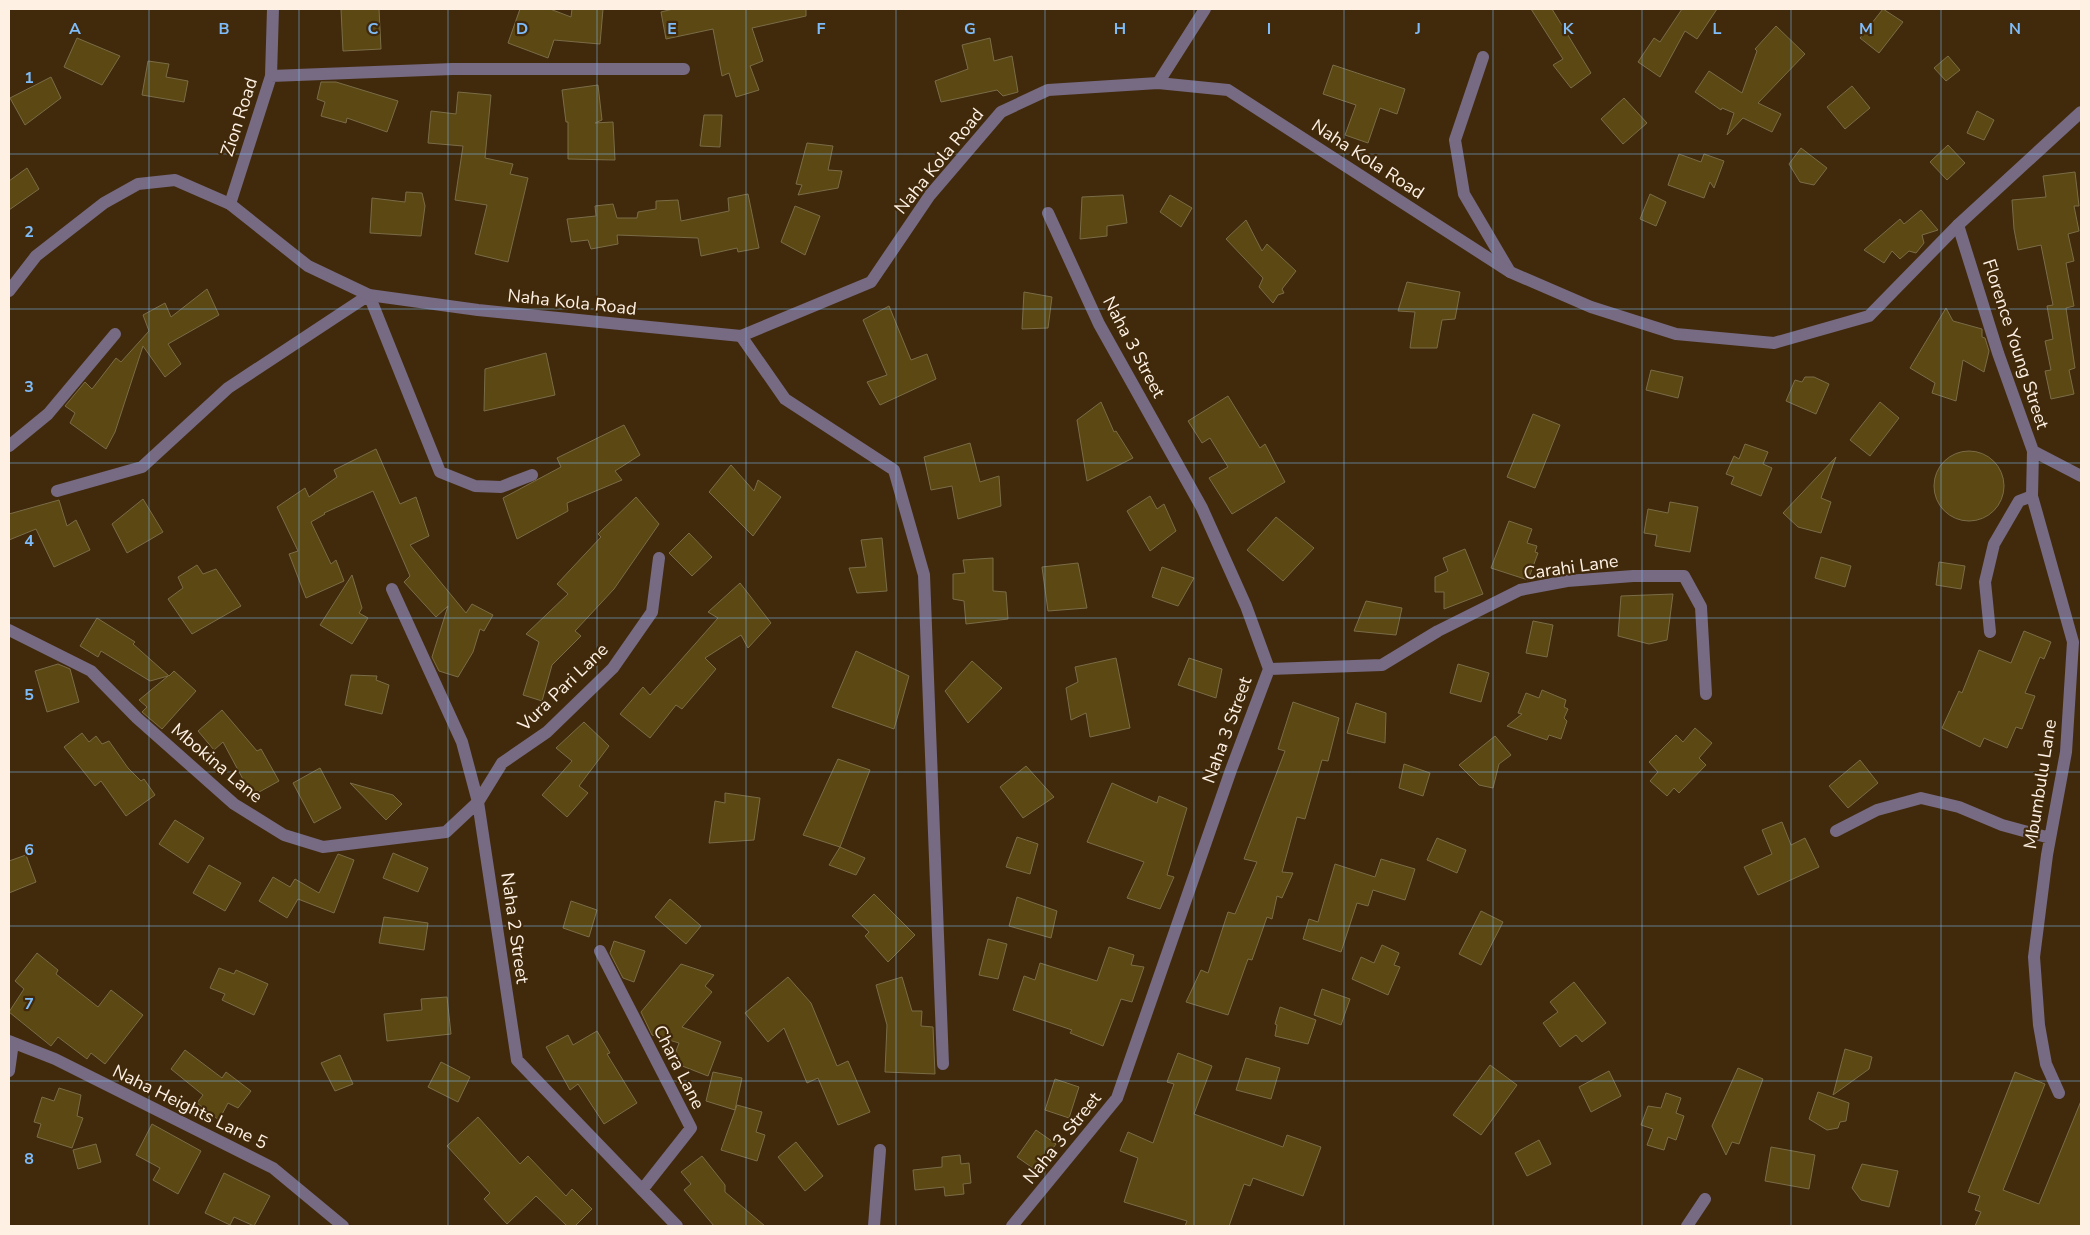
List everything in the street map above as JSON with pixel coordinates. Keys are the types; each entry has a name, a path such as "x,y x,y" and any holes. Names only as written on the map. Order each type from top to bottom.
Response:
{"street":[{"name":"Zion Road","path":"230,204 271,76 273,9"},
{"path":"1158,83 1205,9"},
{"path":"1483,57 1455,140 1464,194 1510,272"},
{"path":"271,76 452,69 684,69"},
{"name":"Naha Kola Road","path":"9,291 36,256 104,203 138,184 176,180 230,204 308,266 369,295 478,310 741,336 871,282 930,195 1001,112 1048,90 1158,83 1228,90 1510,272 1590,307 1676,334 1774,342 1869,316 1958,225 2081,112"},
{"name":"Naha 3 Street","path":"1012,1226 1117,1098 1230,770 1269,669 1246,606 1202,508 1099,324 1048,213"},
{"name":"Florence Young Street","path":"1958,225 1998,353 2033,451 2081,476"},
{"path":"56,491 142,467 228,388 369,295 440,472 475,486 501,487 532,475"},
{"path":"9,446 48,414 115,334"},
{"path":"741,336 785,399 894,470 924,575 943,1064"},
{"name":"Mbumbulu Lane","path":"2033,451 2032,496 2073,642 2066,752 2050,838 2034,957 2039,1025 2046,1064 2060,1093"},
{"path":"1990,632 1985,582 1994,544 2019,501 2032,496"},
{"name":"Vura Pari Lane","path":"478,802 502,763 547,732 613,668 652,612 659,558"},
{"name":"Carahi Lane","path":"1269,669 1382,665 1438,630 1520,590 1567,581 1633,576 1684,576 1701,607 1706,694"},
{"name":"Naha 2 Street","path":"392,589 462,742 478,802 517,1060 677,1226"},
{"name":"Mbokina Lane","path":"9,630 91,671 137,718 234,804 284,835 324,847 446,832 478,802"},
{"path":"1836,831 1877,810 1921,798 1959,807 2002,825 2050,838"},
{"name":"Chara Lane","path":"600,951 691,1128 642,1190"},
{"path":"9,1071 11,1042"},
{"name":"Naha Heights Lane 5","path":"11,1042 55,1059 273,1168 343,1226"},
{"path":"874,1226 880,1150"},
{"path":"1686,1226 1705,1199"}],"building":[{"path":"341,9 379,9 381,49 343,51"},
{"path":"520,9 550,9 571,17 572,9 603,9 600,44 554,40 548,58 508,43"},
{"path":"673,9 806,9 806,16 752,28 763,61 750,66 759,90 736,97 729,73 722,76 713,29 666,39 661,12"},
{"path":"1531,9 1552,9 1591,73 1571,88 1553,65 1563,59"},
{"path":"1682,9 1717,9 1697,39 1685,31 1660,77 1638,62 1654,38 1660,42"},
{"path":"1883,9 1903,22 1879,53 1860,38"},
{"path":"1776,26 1805,54 1758,103 1781,114 1772,132 1743,118 1727,135 1734,113 1722,108 1721,110 1695,92 1709,71 1742,93 1757,51 1755,49"},
{"path":"77,38 120,56 102,85 64,67"},
{"path":"990,38 994,61 1012,56 1018,92 1003,96 997,90 941,102 935,81 968,69 962,45"},
{"path":"1948,56 1960,70 1946,81 1934,68"},
{"path":"148,61 169,64 166,77 188,81 184,102 142,95"},
{"path":"1333,65 1405,89 1397,114 1380,108 1368,143 1345,135 1356,105 1323,94"},
{"path":"51,77 61,98 25,125 10,98"},
{"path":"321,82 336,82 398,101 387,132 347,118 346,123 321,116 325,102 317,99"},
{"path":"598,85 602,120 595,123 613,122 615,160 568,159 568,122 566,122 562,90"},
{"path":"1852,86 1870,108 1845,129 1827,107"},
{"path":"458,92 491,95 485,158 513,164 510,174 528,178 508,262 475,254 487,205 455,200 463,146 428,143 431,111 456,114"},
{"path":"1624,98 1647,123 1623,144 1601,119"},
{"path":"1977,111 1994,120 1984,140 1967,133"},
{"path":"704,115 722,115 720,147 700,146"},
{"path":"807,143 833,146 828,170 842,171 838,188 798,195 802,185 796,184"},
{"path":"1948,145 1965,163 1947,180 1930,162"},
{"path":"1801,148 1827,168 1814,185 1800,182 1789,164"},
{"path":"1679,154 1701,162 1704,154 1724,161 1714,188 1710,182 1704,198 1668,185"},
{"path":"27,168 39,189 9,210 9,181"},
{"path":"2075,172 2079,206 2074,206 2079,231 2068,234 2074,261 2066,263 2074,306 2066,308 2075,368 2069,370 2074,394 2051,399 2045,371 2051,370 2045,341 2053,339 2047,306 2053,305 2041,245 2018,250 2012,200 2046,197 2043,176"},
{"path":"406,192 422,193 425,206 421,236 370,233 372,198 405,202"},
{"path":"748,194 759,248 738,252 737,248 701,256 698,238 617,235 618,244 591,249 588,240 571,242 567,219 596,216 595,206 613,204 617,218 637,218 638,212 656,209 656,201 678,200 681,221 729,211 728,198"},
{"path":"1650,194 1666,202 1656,226 1640,219"},
{"path":"1123,195 1127,223 1107,226 1107,236 1080,239 1082,197"},
{"path":"1170,195 1192,208 1181,227 1160,212"},
{"path":"795,206 820,216 805,255 781,242"},
{"path":"1921,210 1938,230 1922,235 1924,243 1916,253 1909,251 1900,259 1892,251 1884,263 1864,250 1900,219 1904,224"},
{"path":"1246,220 1262,251 1267,244 1296,271 1282,289 1284,293 1278,295 1273,303 1259,287 1263,278 1226,239"},
{"path":"1407,282 1460,292 1455,319 1442,320 1437,348 1410,348 1415,312 1398,311"},
{"path":"207,289 219,315 168,344 181,364 165,377 143,346 115,432 106,449 70,423 75,413 65,406 85,382 92,389 116,358 121,362 149,331 143,315 165,303 171,317"},
{"path":"1024,292 1052,297 1048,328 1022,329"},
{"path":"889,306 911,360 927,354 936,379 880,405 867,382 887,375 863,320"},
{"path":"1946,308 1953,321 1982,329 1982,337 1985,338 1989,351 1984,372 1963,360 1956,401 1932,393 1935,383 1910,368"},
{"path":"546,353 555,395 484,411 485,369"},
{"path":"1651,370 1683,377 1678,398 1646,390"},
{"path":"1805,377 1814,377 1829,384 1816,414 1786,401 1795,380 1802,382"},
{"path":"1228,396 1260,448 1265,444 1285,482 1232,514 1209,478 1228,467 1210,438 1202,443 1188,421"},
{"path":"1101,402 1114,432 1116,431 1133,458 1087,481 1077,420"},
{"path":"1880,402 1899,418 1870,456 1850,440"},
{"path":"1533,414 1560,425 1535,488 1507,477"},
{"path":"624,425 640,455 615,471 622,480 567,503 568,511 517,539 503,498 561,467 557,458"},
{"path":"970,443 980,482 999,476 1001,506 958,519 952,486 931,490 924,457"},
{"path":"1745,444 1768,452 1763,464 1772,468 1761,496 1731,484 1734,477 1726,474 1734,456 1739,459"},
{"path":"376,449 400,504 416,497 429,536 410,545 466,613 472,604 493,615 484,631 480,629 473,652 458,677 439,671 432,657 448,606 436,617 404,582 410,576 373,491 324,513 311,522 331,564 336,560 344,581 306,598 289,554 298,551 277,507 305,488 309,497 337,477 334,470"},
{"path":"1969,451 1982,454 1994,461 2001,473 2004,486 2001,499 1994,511 1982,518 1969,521 1956,518 1944,511 1937,499 1934,486 1937,473 1944,461 1956,454"},
{"path":"1836,457 1821,498 1831,502 1821,533 1798,527 1783,513"},
{"path":"731,465 754,491 758,480 781,497 753,536 709,492"},
{"path":"1150,496 1157,509 1164,504 1176,531 1150,551 1127,511"},
{"path":"636,497 659,524 614,589 575,631 581,636 552,665 542,701 523,695 539,642 526,634 568,594 557,584 601,537 598,534"},
{"path":"143,499 163,532 127,553 112,524"},
{"path":"59,500 67,526 76,520 90,550 54,567 36,529 9,540 9,514"},
{"path":"1670,502 1698,507 1690,552 1655,546 1657,535 1644,533 1648,509 1668,513"},
{"path":"1276,517 1314,548 1283,581 1247,550"},
{"path":"1509,521 1532,529 1527,543 1537,546 1535,552 1538,553 1528,580 1491,568"},
{"path":"689,533 712,557 692,576 669,553"},
{"path":"882,538 887,591 857,593 849,568 866,567 861,540"},
{"path":"1465,549 1483,594 1444,609 1444,592 1435,592 1435,577 1448,571 1443,558"},
{"path":"1821,557 1851,566 1845,587 1815,578"},
{"path":"993,558 993,591 1006,592 1008,619 966,624 964,601 953,599 953,574 965,573 963,560"},
{"path":"1939,562 1965,566 1961,589 1936,585"},
{"path":"1078,563 1087,608 1048,611 1042,567"},
{"path":"197,565 203,574 216,569 241,606 192,634 168,599 183,588 178,577"},
{"path":"1162,567 1194,578 1178,606 1152,597"},
{"path":"352,575 362,608 359,613 368,618 352,644 320,625"},
{"path":"740,583 771,623 748,648 741,635 705,658 716,669 682,709 676,705 650,738 620,714 643,687 650,695 718,618 708,612"},
{"path":"1673,594 1667,640 1649,644 1618,636 1621,596"},
{"path":"1366,601 1402,608 1396,635 1354,631"},
{"path":"97,618 135,642 133,644 169,676 174,671 196,691 162,729 142,712 147,707 139,700 168,676 150,681 101,651 98,657 80,646"},
{"path":"1533,621 1553,625 1547,657 1526,653"},
{"path":"2024,631 2051,642 2044,659 2040,657 2025,693 2035,696 2022,729 2016,727 2007,748 1984,738 1980,747 1942,728 1959,691 1962,693 1979,650 2011,663"},
{"path":"856,651 909,676 894,729 832,707"},
{"path":"1116,658 1130,728 1090,737 1086,713 1071,720 1066,688 1078,682 1075,667"},
{"path":"1189,658 1222,669 1216,698 1178,685"},
{"path":"972,661 1002,688 968,723 945,691"},
{"path":"58,664 70,669 79,702 47,712 35,671"},
{"path":"1458,664 1489,673 1481,702 1450,693"},
{"path":"351,675 377,676 376,680 389,685 382,714 345,705"},
{"path":"1542,690 1566,700 1564,707 1568,709 1564,718 1567,721 1561,739 1549,735 1547,740 1507,726 1522,714 1518,713 1526,693 1539,698"},
{"path":"1293,702 1339,718 1328,761 1322,760 1305,819 1297,817 1282,872 1293,873 1282,898 1277,896 1272,919 1267,917 1252,960 1248,959 1228,1015 1186,1002 1201,970 1208,973 1228,912 1235,914 1257,862 1244,859 1285,751 1278,749"},
{"path":"1356,703 1386,713 1385,743 1347,733"},
{"path":"222,710 257,751 261,749 279,781 252,796 223,742 214,750 198,731"},
{"path":"584,722 609,746 579,786 588,793 567,817 542,795 572,761 556,748"},
{"path":"1695,728 1712,743 1699,758 1706,765 1679,793 1674,788 1667,796 1650,781 1658,772 1649,762 1676,735 1683,742"},
{"path":"82,733 89,742 96,736 102,744 109,741 128,768 141,781 144,779 155,795 126,816 101,781 95,786 64,747"},
{"path":"1495,736 1511,755 1499,764 1493,788 1479,785 1459,765"},
{"path":"838,759 870,770 840,847 803,835"},
{"path":"1860,760 1878,783 1848,808 1829,786"},
{"path":"1404,764 1430,773 1423,796 1399,788"},
{"path":"1026,766 1054,797 1023,818 1000,787"},
{"path":"320,768 341,808 314,823 293,783"},
{"path":"350,783 393,795 402,804 386,820"},
{"path":"1112,783 1157,803 1159,796 1187,808 1167,875 1174,877 1160,909 1127,898 1144,862 1087,842"},
{"path":"725,793 760,798 754,840 709,843 715,801 725,803"},
{"path":"175,820 204,838 188,863 159,844"},
{"path":"1782,822 1791,845 1805,838 1819,867 1758,895 1744,867 1772,854 1762,830"},
{"path":"1017,837 1038,844 1030,874 1006,867"},
{"path":"1437,838 1466,850 1457,873 1427,860"},
{"path":"840,847 865,858 856,875 829,865"},
{"path":"393,853 428,868 418,892 383,878"},
{"path":"338,854 354,860 334,913 298,899 287,918 259,901 273,877 290,887 295,879 319,893"},
{"path":"26,855 36,882 9,893 9,861"},
{"path":"1381,859 1415,869 1405,900 1373,890 1368,906 1357,903 1341,952 1303,939 1309,919 1318,922 1335,864 1375,877"},
{"path":"209,865 241,883 225,911 193,893"},
{"path":"874,894 915,935 888,962 865,936 869,932 852,916"},
{"path":"1017,897 1057,911 1051,938 1009,926"},
{"path":"670,899 701,926 686,944 655,917"},
{"path":"571,901 597,910 589,937 563,928"},
{"path":"1481,911 1503,922 1481,965 1459,954"},
{"path":"384,917 428,923 424,950 379,943"},
{"path":"988,939 1007,944 998,979 979,975"},
{"path":"614,941 645,951 634,982 623,978 610,953"},
{"path":"1382,945 1399,953 1394,965 1400,967 1388,995 1352,979 1361,957 1374,963"},
{"path":"1109,947 1134,955 1131,965 1144,967 1132,1002 1121,999 1103,1046 1070,1033 1072,1030 1013,1010 1024,976 1035,980 1040,963 1097,981"},
{"path":"37,953 58,970 56,974 98,1007 111,990 143,1015 105,1064 91,1053 87,1059 58,1037 51,1046 9,1012 24,989 15,981"},
{"path":"681,964 714,975 705,986 712,992 682,1027 721,1042 708,1076 672,1062 679,1043 652,1035 641,1012"},
{"path":"219,968 234,974 236,970 268,984 254,1015 222,1000 225,994 210,988"},
{"path":"788,977 811,1003 837,1066 848,1061 870,1112 838,1125 818,1078 807,1083 784,1028 768,1042 745,1013"},
{"path":"902,977 912,1011 922,1011 921,1026 933,1027 935,1074 885,1072 887,1025 876,985"},
{"path":"1574,982 1606,1023 1582,1042 1576,1035 1560,1047 1543,1023 1558,1012 1550,1002"},
{"path":"1322,989 1350,999 1341,1025 1314,1015"},
{"path":"447,997 451,1034 387,1041 384,1014 422,1010 421,999"},
{"path":"1280,1007 1316,1020 1308,1044 1275,1036 1277,1025 1275,1024"},
{"path":"597,1031 610,1053 607,1054 637,1103 604,1124 578,1084 570,1090 546,1047 568,1035 573,1045"},
{"path":"1845,1049 1872,1057 1869,1069 1833,1095"},
{"path":"185,1050 222,1078 226,1072 251,1091 238,1108 228,1103 219,1120 197,1103 203,1095 171,1069"},
{"path":"1178,1053 1212,1066 1194,1114 1283,1147 1287,1135 1321,1147 1303,1196 1253,1178 1250,1186 1244,1184 1229,1226 1185,1226 1187,1221 1124,1202 1138,1158 1120,1151 1128,1132 1153,1143 1174,1084 1167,1082"},
{"path":"340,1055 353,1084 335,1091 321,1063"},
{"path":"1246,1058 1280,1068 1271,1099 1236,1090"},
{"path":"441,1062 470,1077 458,1102 428,1087"},
{"path":"1490,1065 1517,1085 1481,1135 1453,1115"},
{"path":"1738,1068 1763,1079 1739,1144 1732,1142 1726,1155 1712,1126"},
{"path":"1609,1071 1621,1096 1591,1112 1579,1087"},
{"path":"713,1072 742,1078 735,1110 706,1101"},
{"path":"2015,1072 2045,1084 2003,1190 2039,1204 2081,1101 2081,1226 1975,1226 1981,1212 1975,1210 1980,1196 1968,1192"},
{"path":"1055,1079 1079,1087 1069,1118 1045,1110"},
{"path":"59,1088 81,1095 77,1116 83,1118 72,1148 37,1137 41,1124 34,1122 42,1097 54,1101"},
{"path":"1818,1092 1849,1103 1846,1121 1840,1122 1838,1128 1827,1130 1809,1119"},
{"path":"1666,1093 1681,1098 1676,1113 1684,1116 1676,1140 1668,1137 1664,1150 1647,1145 1653,1129 1641,1125 1648,1106 1661,1108"},
{"path":"737,1105 762,1112 756,1132 765,1135 757,1161 721,1150"},
{"path":"478,1117 520,1164 528,1156 566,1196 572,1189 592,1209 575,1226 567,1226 536,1196 507,1224 484,1199 490,1193 447,1146"},
{"path":"152,1124 201,1151 178,1194 153,1180 160,1168 136,1155"},
{"path":"1036,1130 1056,1144 1037,1171 1017,1157"},
{"path":"1539,1140 1551,1164 1527,1176 1515,1153"},
{"path":"796,1142 823,1176 805,1191 778,1157"},
{"path":"96,1144 101,1162 78,1169 73,1150"},
{"path":"1771,1147 1815,1155 1809,1189 1765,1181"},
{"path":"960,1155 961,1164 969,1163 971,1183 963,1184 964,1194 945,1196 944,1187 915,1190 913,1170 942,1167 942,1157"},
{"path":"702,1156 725,1185 725,1192 765,1226 714,1226 684,1190 691,1184 681,1172"},
{"path":"1862,1164 1898,1171 1889,1207 1861,1200 1852,1188"},
{"path":"224,1173 270,1196 254,1226 234,1217 230,1225 205,1213"}]}
